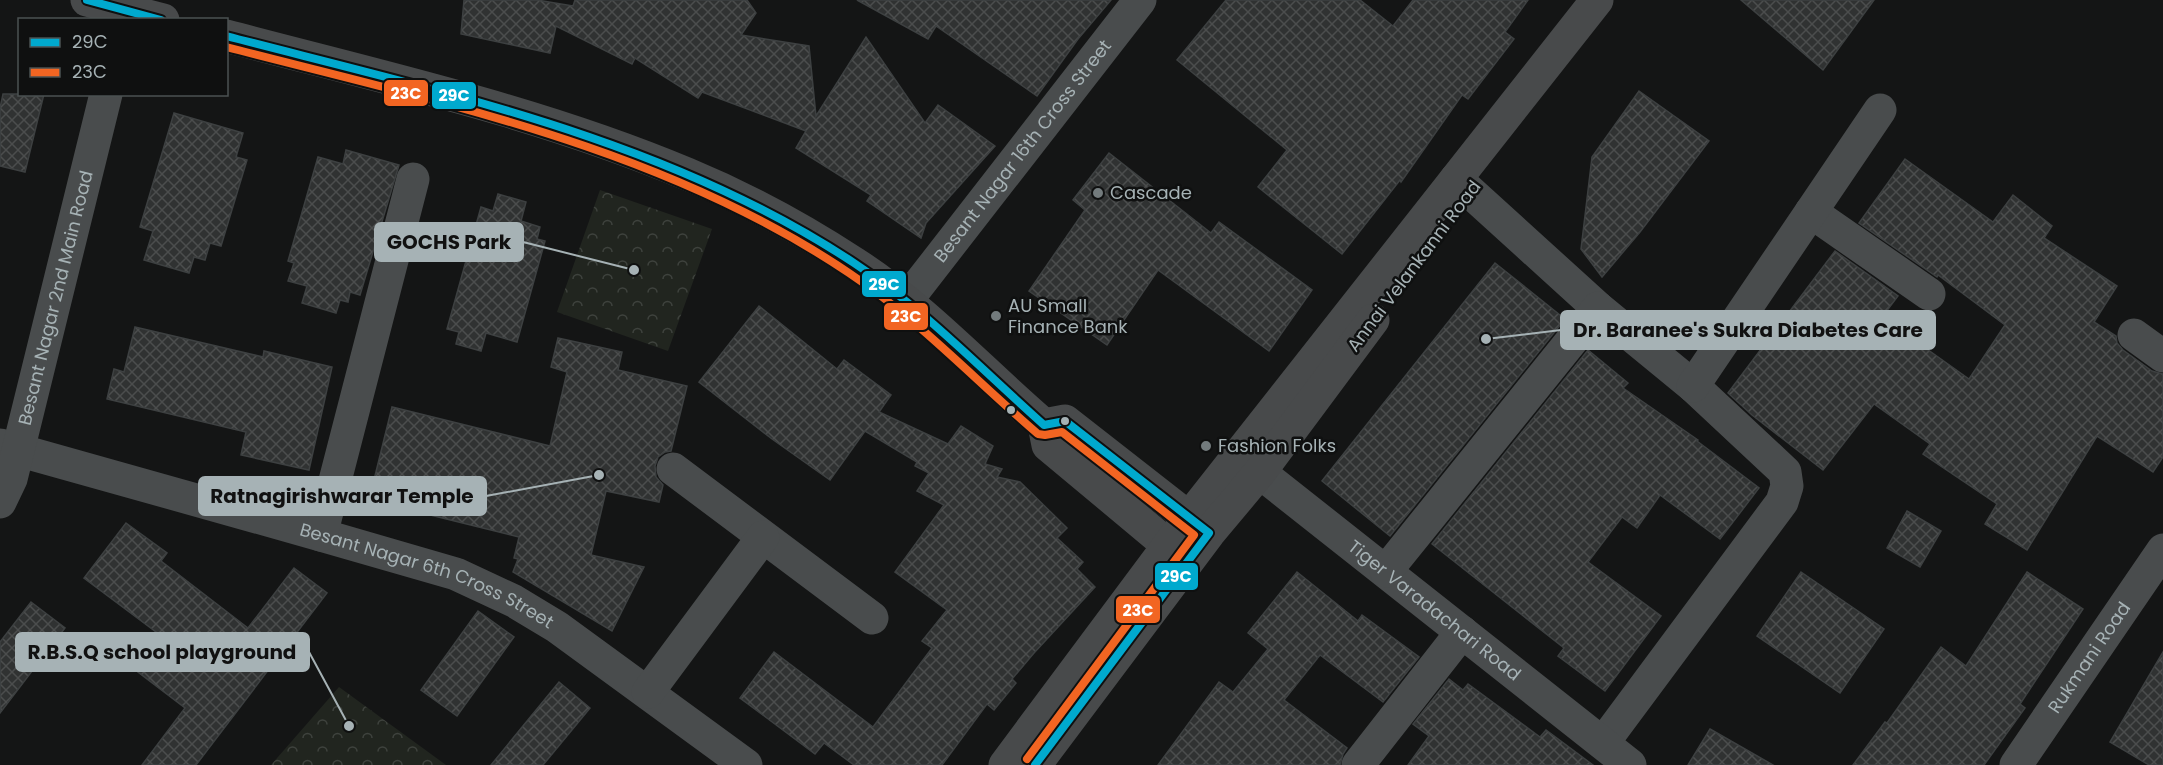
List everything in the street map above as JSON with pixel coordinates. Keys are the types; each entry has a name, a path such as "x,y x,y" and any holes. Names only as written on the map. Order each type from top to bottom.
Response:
{"main road":[{"path":"87,0 156,18"},
{"name":"Annai Velankanni Road","path":"1179,553 1462,186 1597,0"},
{"name":"Annai Velankanni Road","path":"1462,186 1620,0"},
{"path":"228,37 493,107 561,128 689,174 808,235 856,264 906,301 1044,425 1048,446 1179,553"},
{"path":"1044,425 1065,421 1199,525"},
{"path":"1005,765 1179,553"},
{"path":"1035,765 1179,553"}],"street":[{"name":"Besant Nagar 16th Cross Street","path":"906,301 1140,0"},
{"name":"Besant Nagar 2nd Main Road","path":"0,502 11,479 9,448 105,96"},
{"path":"1693,386 1880,110"},
{"path":"321,535 413,179"},
{"path":"1462,186 1598,308 1693,386 1785,472 1787,486 1782,502 1603,743"},
{"path":"1811,212 1929,294"},
{"path":"1386,571 1598,308"},
{"path":"2134,335 2163,356"},
{"name":"Besant Nagar 6th Cross Street","path":"9,448 456,574 514,601 557,627 746,765"},
{"name":"Tiger Varadachari Road","path":"1249,464 1630,765"},
{"path":"673,469 872,618"},
{"path":"648,692 763,537"},
{"name":"Rukmani Road","path":"2016,765 2163,550"},
{"path":"1358,765 1462,632"}],"green space":[{"path":"600,190 712,229 668,351 557,312"},
{"path":"339,687 446,765 271,765"}],"building":[{"path":"464,0 537,0 573,6 575,0 747,0 756,13 741,35 809,46 816,116 866,37 925,123 938,105 995,146 926,223 921,238 867,201 871,195 796,148 806,131 702,92 698,98 635,58 632,64 556,26 550,53 461,34"},
{"path":"857,0 1111,0 1078,39 1037,96 936,26 928,39"},
{"path":"1226,0 1360,0 1393,26 1413,0 1528,0 1505,32 1514,39 1468,99 1462,95 1401,182 1400,180 1342,254 1258,187 1287,150 1177,60"},
{"path":"1741,0 1874,0 1823,70"},
{"path":"1639,91 1709,141 1640,232 1602,277 1581,249 1592,157"},
{"path":"3,94 44,96 25,172 0,166 0,108"},
{"path":"174,113 243,133 236,157 247,160 221,246 210,243 205,260 194,257 189,273 144,260 153,231 140,227"},
{"path":"346,150 399,165 360,295 350,292 348,302 340,300 336,313 302,303 307,286 288,281 294,263 288,261 318,157 343,164"},
{"path":"1109,153 1211,233 1219,222 1312,290 1269,351 1158,270 1107,345 1029,291 1085,210 1073,200"},
{"path":"1905,159 1993,222 2013,195 2052,226 2044,238 2117,286 2094,322 2116,336 2117,343 2123,350 2152,371 2163,374 2163,457 2153,472 2097,436 2027,550 1985,524 1997,504 1923,454 1930,444 1874,404 1823,470 1752,415 1728,393 1835,251 1898,296 1882,317 1969,379 2005,325 1938,275 1937,277 1859,223"},
{"path":"498,194 526,202 521,221 540,227 537,239 545,241 517,342 486,333 481,351 456,344 459,332 447,329 481,207 493,211"},
{"path":"1495,263 1565,319 1390,536 1322,481"},
{"path":"759,306 837,369 844,360 891,395 879,412 948,444 961,426 993,446 985,464 1002,469 997,477 1020,482 1067,528 1057,538 1083,562 1077,569 1095,587 1012,679 1016,683 994,710 987,704 942,765 854,765 824,743 815,754 740,698 774,652 873,727 932,648 922,641 947,610 895,572 944,505 917,491 929,473 915,466 917,462 865,431 830,480 772,439 699,382"},
{"path":"135,327 263,357 264,351 332,367 309,470 241,455 246,432 107,399 114,369 124,372"},
{"path":"558,338 622,352 618,370 687,386 671,451 658,457 655,466 656,477 663,485 659,502 606,491 591,555 644,567 612,631 513,572 518,559 514,558 519,537 406,509 372,488 392,407 550,446 567,372 551,367"},
{"path":"1588,350 1628,383 1623,388 1698,440 1759,488 1720,539 1660,495 1637,528 1622,517 1588,562 1661,616 1605,691 1558,656 1564,648 1432,544"},
{"path":"1907,511 1941,531 1920,567 1887,548"},
{"path":"126,523 167,553 161,561 248,628 294,568 327,593 196,765 142,765 185,708 138,672 164,638 84,578"},
{"path":"1297,572 1358,621 1362,615 1419,657 1383,702 1320,655 1284,700 1347,748 1340,765 1158,765 1219,682 1233,692 1268,649 1248,633"},
{"path":"1801,572 1884,629 1840,693 1757,636"},
{"path":"2027,572 2083,609 2020,704 2025,708 1984,765 1853,765 1885,722 1887,723 1941,647 1966,666"},
{"path":"31,602 65,628 0,713 0,642"},
{"path":"478,611 514,637 457,716 421,690"},
{"path":"2163,652 2163,765 2149,765 2110,742"},
{"path":"1449,679 1463,690 1468,684 1540,737 1546,730 1593,765 1408,765 1429,736 1413,724"},
{"path":"559,682 590,708 543,765 491,765"},
{"path":"1710,729 1773,765 1688,765"}],"transit line":[{"name":"29C","path":"87,0 154,18"},
{"name":"29C","path":"228,37 389,78 551,124 630,151 707,183 782,220 880,281 952,341 1044,425 1065,421 1209,533 1035,765"},
{"name":"23C","path":"228,48 387,88 548,134 627,161 704,193 778,230 849,273 899,310 1038,434 1062,432 1194,535 1027,759"}],"place":[{"name":"Cascade","path":"1098,193"},
{"name":"GOCHS Park","path":"634,270"},
{"name":"AU Small Finance Bank","path":"996,316"},
{"name":"Dr. Baranee's Sukra Diabetes Care","path":"1486,339"},
{"name":"Fashion Folks","path":"1206,446"},
{"name":"Ratnagirishwarar Temple","path":"599,475"},
{"name":"R.B.S.Q school playground","path":"349,726"}]}
